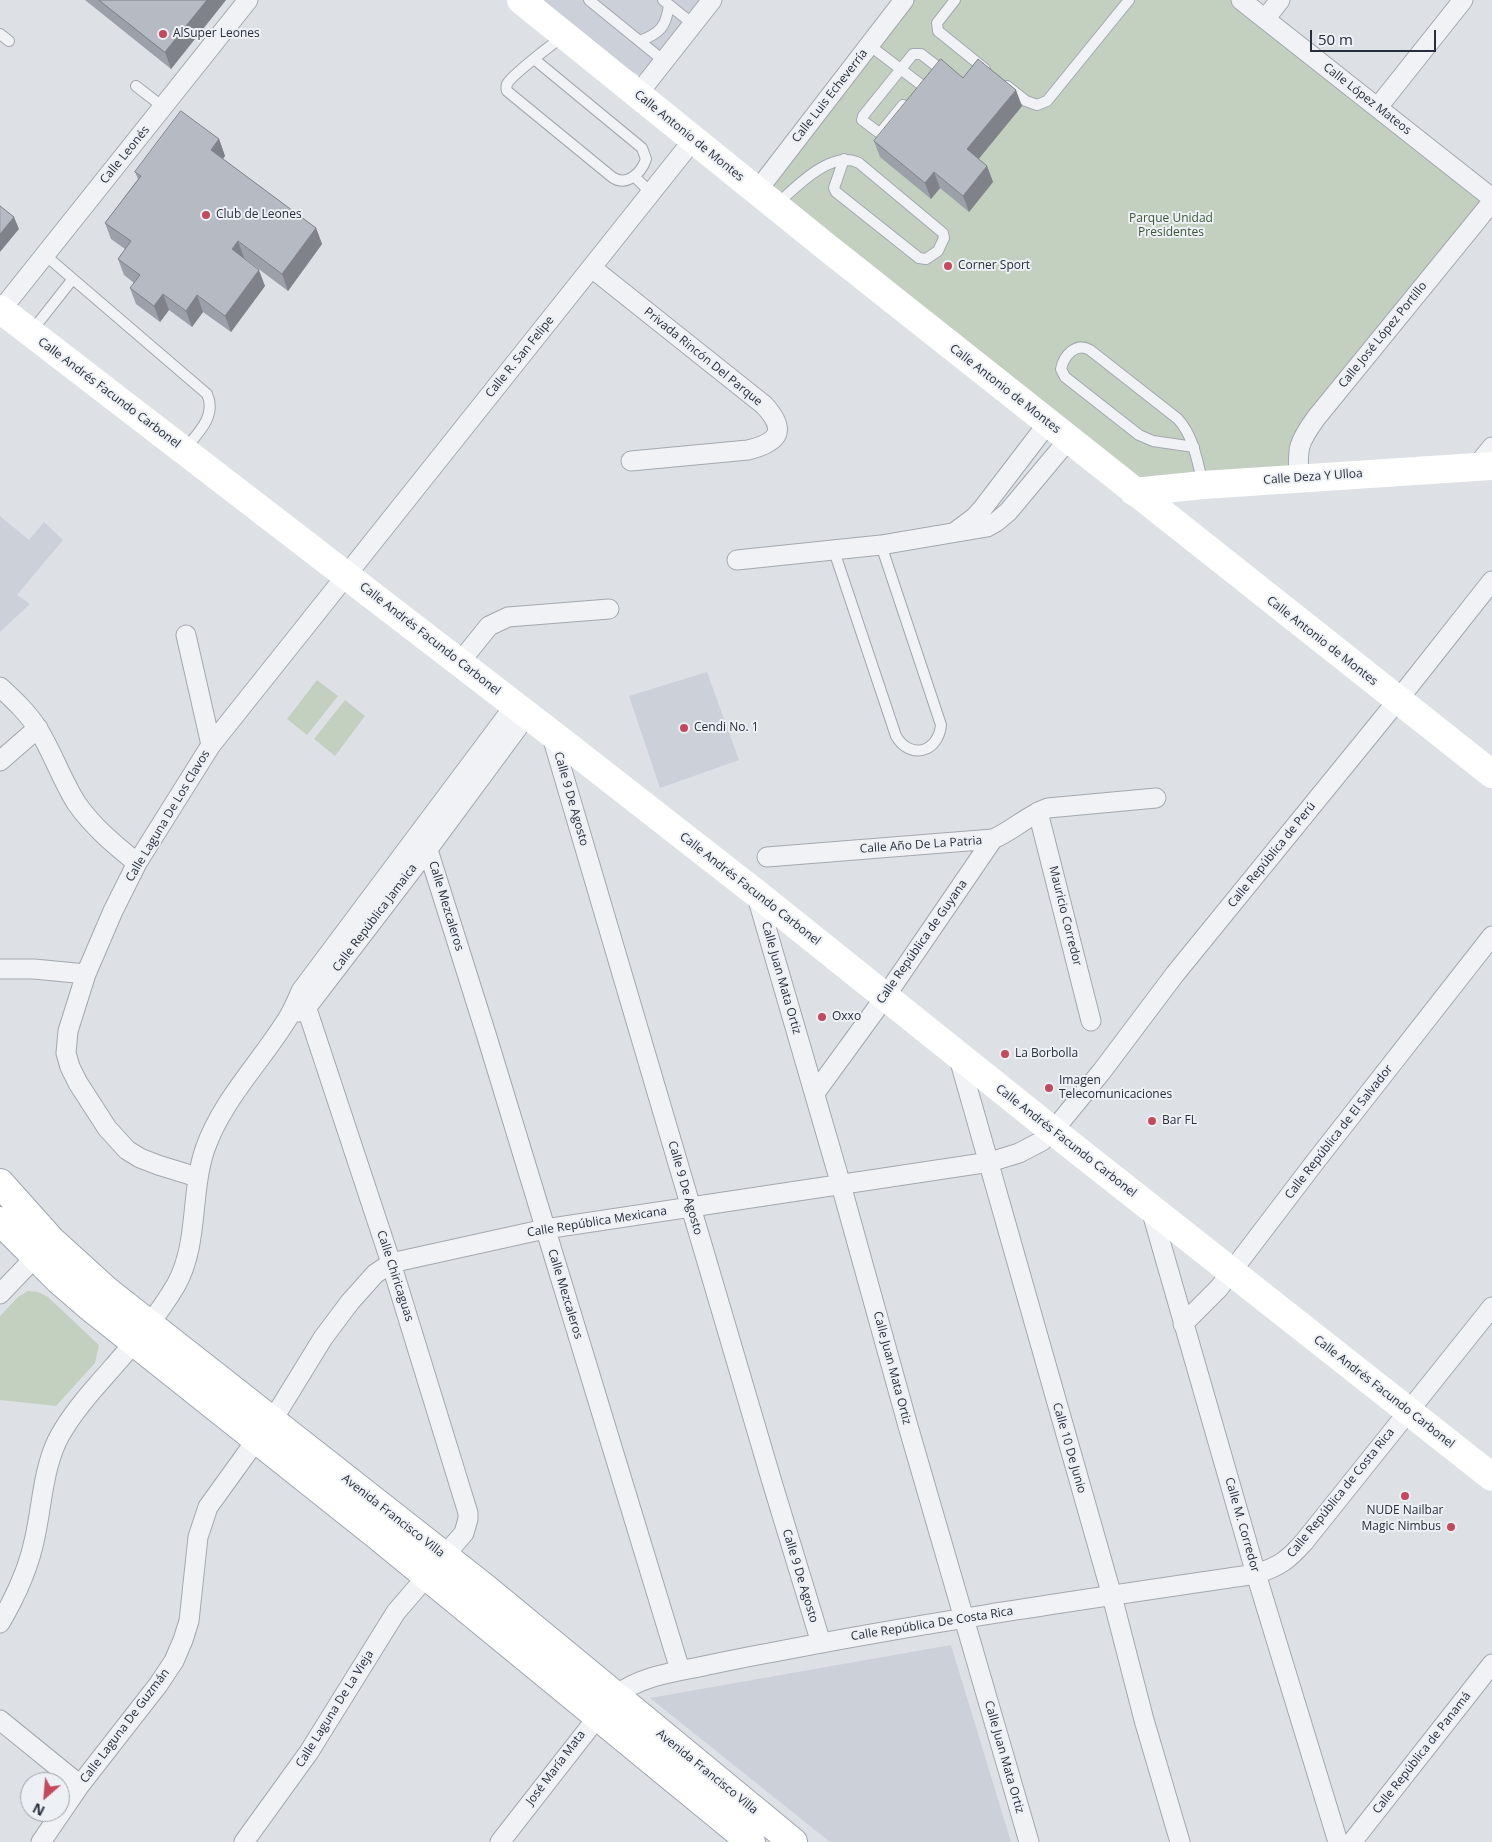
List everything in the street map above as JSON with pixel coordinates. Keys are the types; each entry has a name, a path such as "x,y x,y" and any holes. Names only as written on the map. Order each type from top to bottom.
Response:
{"main road":[{"name":"Calle Antonio de Montes","path":"521,0 766,199 1492,774"},
{"name":"Calle Andrés Facundo Carbonel","path":"1,309 460,662 756,893 1053,1131 1492,1477"},
{"name":"Calle Deza Y Ulloa","path":"1134,492 1487,460"},
{"name":"Avenida Francisco Villa","path":"0,1183 43,1249 60,1281 141,1332 435,1566 485,1588 750,1842"},
{"name":"Avenida Francisco Villa","path":"0,1220 43,1249"},
{"name":"Avenida Francisco Villa","path":"605,1705 794,1842"}],"street":[{"name":"Calle Leonés","path":"1,309 248,0"},
{"path":"638,94 712,0"},
{"name":"Calle Luis Echeverría","path":"766,199 870,45 904,0"},
{"name":"Calle López Mateos","path":"1241,0 1378,106 1492,198"},
{"path":"1265,19 1280,0"},
{"path":"1378,106 1463,0"},
{"name":"Calle R. San Felipe","path":"346,574 693,140"},
{"name":"Calle José López Portillo","path":"1299,478 1297,455 1303,436 1492,202"},
{"name":"Privada Rincón Del Parque","path":"592,268 764,405 776,419 778,425 778,430 772,440 761,447 748,450 632,461"},
{"path":"951,535 975,517 1059,431"},
{"path":"737,560 834,551 982,529 996,522 1008,512 1059,431"},
{"name":"Calle Laguna De Los Clavos","path":"198,1177 140,1158 127,1150 107,1128 78,1084 70,1067 66,1053 68,1031 86,974 137,863 211,745 346,574"},
{"name":"Calle República de Perú","path":"1053,1131 1102,1071 1175,974 1398,700 1492,581"},
{"path":"460,662 489,626 508,616 609,609"},
{"path":"186,635 211,745"},
{"path":"0,687 21,707 38,728 76,802 86,816 104,835 137,863"},
{"name":"Calle República Jamaica","path":"0,1624 14,1600 30,1561 48,1465 56,1443 76,1410 168,1298 183,1269 188,1253 198,1177 206,1148 219,1120 289,1017 425,840 521,710"},
{"path":"0,761 38,728"},
{"name":"Calle 9 De Agosto","path":"551,733 821,1642"},
{"name":"Calle Año De La Patria","path":"767,857 993,839 1005,834 1038,812 1055,806 1156,798"},
{"name":"Mauricio Corredor","path":"1038,812 1092,1020"},
{"name":"Calle República de Guyana","path":"814,1093 885,997 993,839"},
{"name":"Calle Mezcaleros","path":"425,840 680,1670"},
{"name":"Calle Juan Mata Ortiz","path":"756,893 1029,1842"},
{"name":"Calle República de El Salvador","path":"1183,1324 1219,1288 1232,1272 1315,1162 1492,936"},
{"path":"0,969 34,969 86,974"},
{"name":"Calle Chiricaguas","path":"304,999 391,1263 468,1513 467,1527 464,1533 435,1566"},
{"name":"Calle 10 De Junio","path":"958,1055 990,1162 1112,1596 1144,1720 1180,1842"},
{"name":"Calle República Mexicana","path":"264,1430 323,1338 350,1302 375,1274 391,1263 546,1229 990,1162 1018,1153 1042,1141 1053,1131"},
{"name":"Calle M. Corredor","path":"1150,1206 1256,1574 1338,1842"},
{"path":"0,1294 43,1249"},
{"name":"Calle República de Costa Rica","path":"1256,1574 1277,1567 1293,1555 1492,1307"},
{"name":"Calle Laguna De Guzmán","path":"41,1842 80,1785 158,1685 174,1661 189,1622 195,1556 202,1521 218,1492 264,1430"},
{"name":"Calle Laguna De La Vieja","path":"244,1842 309,1752 396,1612 435,1566"},
{"name":"Calle República De Costa Rica","path":"605,1705 628,1686 640,1680 680,1670 821,1642 1256,1574"},
{"name":"Calle República de Panamá","path":"1352,1842 1492,1664"},
{"name":"José María Mata","path":"500,1842 605,1705"},
{"path":"0,1720 80,1785"}],"lane":[{"path":"589,0 664,61"},
{"path":"955,0 937,24 938,32 1026,101 1037,105 1042,105 1047,101 1129,0"},
{"path":"640,41 656,35 667,19 666,2"},
{"path":"666,2 693,24"},
{"path":"0,34 8,41"},
{"path":"534,59 642,148 646,159 634,176 626,181 616,180 508,93 506,86 509,81 534,59 564,35"},
{"path":"870,45 928,90"},
{"path":"903,105 881,132 878,132 862,120 863,116 913,54 919,53 943,71"},
{"path":"136,86 163,107"},
{"path":"766,199 824,166 844,159 853,160 943,233 944,238 938,251 926,259 919,258 836,192 834,188 844,159"},
{"path":"634,176 651,193"},
{"path":"45,255 206,394 211,409 209,417 184,450"},
{"path":"30,332 72,280"},
{"path":"1194,447 1158,443 1139,435 1065,377 1061,369 1068,356 1081,346 1090,350 1178,419 1194,447 1203,485"},
{"path":"834,551 896,736 904,747 918,751 933,745 940,733 941,725 881,545"}],"shaded area":[{"path":"542,0 700,0 648,69 639,75 629,70"},
{"path":"0,516 29,540 44,522 63,540 17,595 30,604 0,632"},
{"name":"Cendi No. 1","path":"707,672 739,760 660,788 629,696"},
{"path":"951,1645 1011,1842 830,1842 650,1698"}],"green space":[{"name":"Parque Unidad Presidentes","path":"908,0 1250,0 1492,194 1296,455 1294,477 1141,489 763,189"},
{"path":"317,680 338,696 307,735 287,719"},
{"path":"345,700 365,716 335,756 314,739"},
{"path":"28,1291 38,1292 48,1297 99,1345 95,1363 56,1406 0,1400 0,1316 18,1297"}],"building":[{"path":"99,0 207,0 165,52"},
{"path":"941,59 963,78 978,59 1016,90 967,149 987,166 963,196 934,172 925,183 874,141"},
{"name":"Club de Leones","path":"181,111 219,139 211,150 316,228 282,274 238,241 232,249 259,270 225,316 197,295 186,311 163,294 154,306 130,288 140,275 118,259 131,241 105,223 141,176 135,172"},
{"path":"0,206 14,217 0,234"}],"place":[{"name":"AlSuper Leones","path":"163,34"},
{"name":"Club de Leones","path":"206,215"},
{"name":"Corner Sport","path":"948,266"},
{"name":"Cendi No. 1","path":"684,728"},
{"name":"Oxxo","path":"822,1017"},
{"name":"La Borbolla","path":"1005,1054"},
{"name":"Imagen Telecomunicaciones","path":"1049,1088"},
{"name":"Bar FL","path":"1152,1121"},
{"name":"NUDE Nailbar","path":"1405,1496"},
{"name":"Magic Nimbus","path":"1451,1527"}]}
